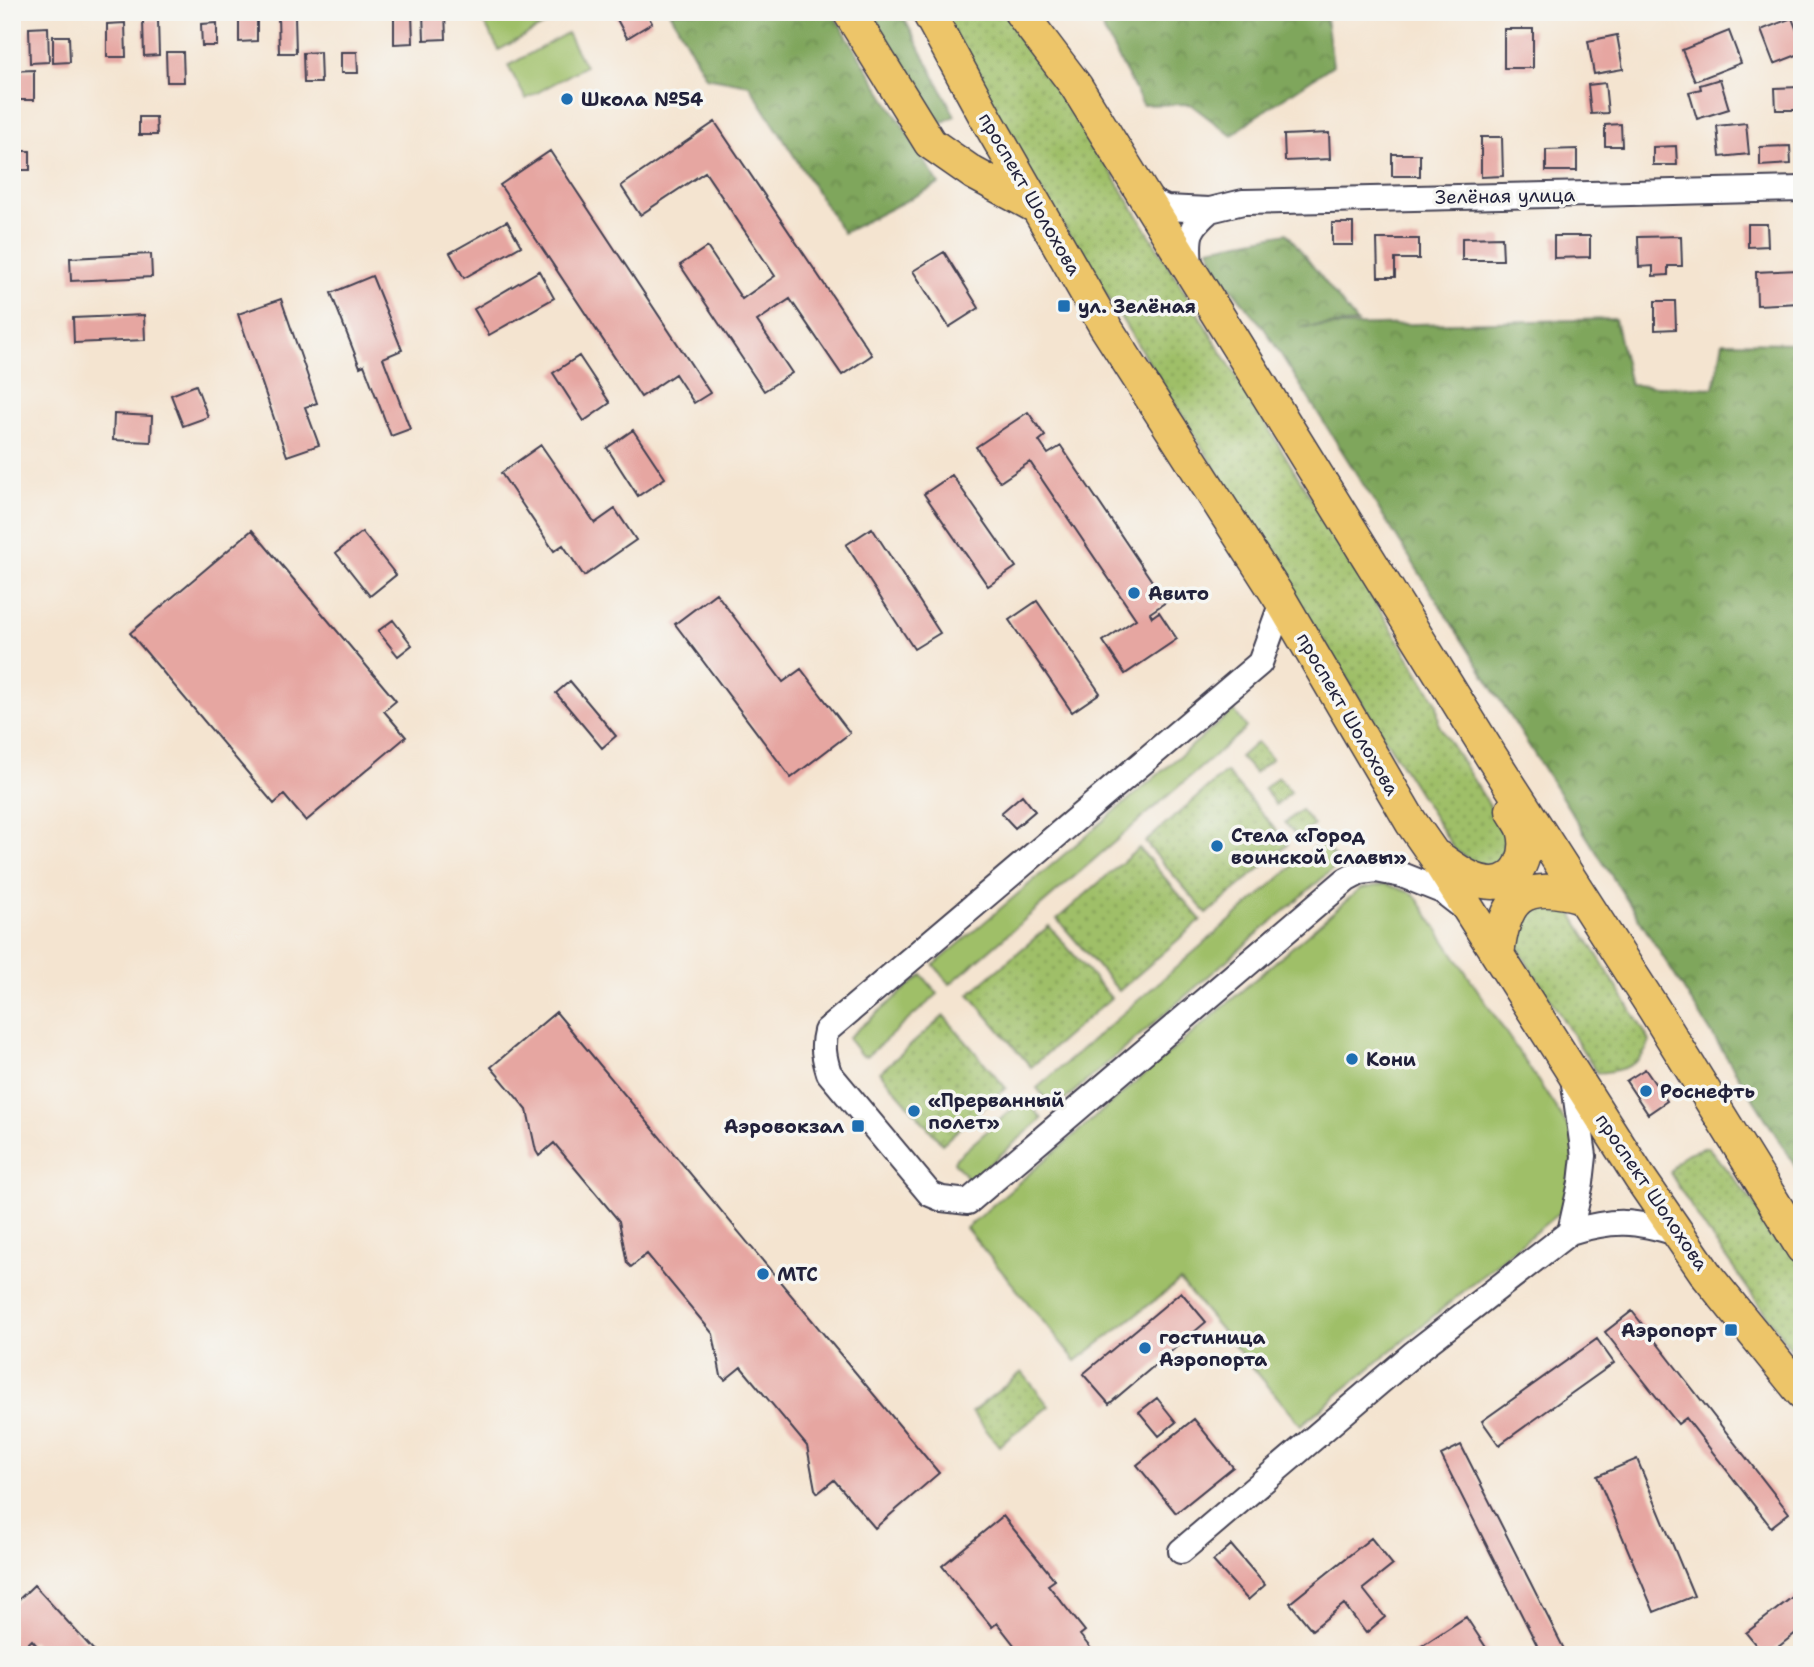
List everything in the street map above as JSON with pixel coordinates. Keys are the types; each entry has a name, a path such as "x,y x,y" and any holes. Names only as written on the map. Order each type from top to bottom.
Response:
{"main road":[{"path":"849,12 930,143 973,173 1037,207"},
{"name":"проспект Шолохова","path":"928,12 1105,326 1282,601 1411,822 1640,1178 1708,1277 1802,1392"},
{"path":"1020,12 1076,86 1491,756 1654,1009 1802,1248"},
{"path":"1046,12 1076,86"},
{"path":"1434,855 1469,878 1494,883 1512,877 1525,856 1523,829 1493,776 1491,756"},
{"path":"1498,956 1501,930 1508,911 1520,896 1537,890 1556,890 1579,896"}],"street":[{"name":"Зелёная улица","path":"1145,198 1166,208 1210,210 1243,202 1802,189"},
{"path":"1190,271 1189,233 1194,224 1210,210"},
{"path":"1282,601 1260,663 826,1031 822,1044 829,1073 930,1194 942,1199 968,1202 1346,880 1361,872 1376,870 1402,875 1442,891 1472,914"},
{"path":"1570,1232 1584,1156 1572,1071"},
{"path":"1181,1552 1414,1353 1570,1232 1595,1224 1618,1222 1636,1223 1679,1234"}],"green space":[{"path":"489,12 556,12 559,17 499,50 481,17"},
{"path":"670,12 832,12 939,184 843,233 749,85 706,77"},
{"path":"868,12 901,12 955,116 937,125"},
{"path":"933,12 1005,12 1041,58 1437,703 1439,725 1511,840 1509,865 1485,870 1454,849 946,39"},
{"path":"1094,12 1325,12 1333,65 1252,119 1232,136 1190,104 1143,105"},
{"path":"567,33 585,66 526,99 508,66"},
{"path":"1287,233 1357,323 1300,327 1615,319 1630,385 1714,388 1723,342 1802,343 1802,1176 1264,328 1219,274 1209,248"},
{"path":"1234,710 1246,727 1244,730 950,984 934,965"},
{"path":"1257,742 1272,759 1255,773 1240,757"},
{"path":"1226,772 1288,844 1207,914 1145,842"},
{"path":"1278,777 1291,792 1276,805 1264,789"},
{"path":"1301,810 1314,825 1298,838 1285,823"},
{"path":"1321,842 1340,863 1054,1109 1037,1088"},
{"path":"1139,848 1201,920 1119,991 1057,919"},
{"path":"1386,884 1414,894 1571,1131 1579,1160 1571,1196 1561,1211 1301,1425 1180,1281 1076,1361 966,1228 1360,889"},
{"path":"1552,904 1569,909 1650,1041 1642,1056 1630,1066 1597,1073 1517,947 1520,921 1534,909"},
{"path":"1049,926 1111,998 1031,1067 969,994"},
{"path":"922,975 938,994 867,1056 861,1055 848,1038"},
{"path":"944,1016 1006,1088 942,1144 880,1072"},
{"path":"1025,1098 1042,1119 970,1181 954,1162 955,1159"},
{"path":"1708,1147 1802,1262 1802,1365 1704,1227 1670,1173 1685,1155"},
{"path":"1022,1372 1049,1406 999,1446 972,1412"}],"building":[{"path":"423,12 445,12 446,39 424,40"},
{"path":"613,12 646,12 652,23 627,38"},
{"path":"394,13 412,13 413,43 394,44"},
{"path":"278,15 295,15 296,53 279,53"},
{"path":"1792,18 1802,44 1802,53 1774,64 1761,30"},
{"path":"143,20 158,20 159,55 144,56"},
{"path":"239,20 257,20 257,41 239,42"},
{"path":"125,23 126,57 107,57 107,24"},
{"path":"217,23 217,46 202,46 201,24"},
{"path":"48,27 49,62 30,63 29,28"},
{"path":"1504,29 1533,29 1533,68 1504,68"},
{"path":"1729,31 1741,63 1695,81 1682,50"},
{"path":"1617,35 1623,69 1594,74 1588,41"},
{"path":"53,36 69,36 70,62 53,63"},
{"path":"166,52 183,52 184,82 167,82"},
{"path":"320,52 321,83 304,83 303,53"},
{"path":"341,52 357,52 358,73 341,73"},
{"path":"34,70 34,100 13,100 12,71"},
{"path":"1720,79 1729,109 1697,119 1689,92 1701,89 1700,85"},
{"path":"1605,83 1608,113 1591,114 1588,85"},
{"path":"1799,87 1800,110 1776,110 1775,88"},
{"path":"139,117 156,117 157,135 139,135"},
{"path":"715,122 872,355 842,375 790,299 757,321 792,373 764,391 680,265 707,247 742,299 775,276 705,172 640,215 621,186"},
{"path":"1746,123 1749,154 1720,157 1717,126"},
{"path":"1621,124 1622,146 1605,146 1605,125"},
{"path":"1329,133 1330,159 1285,161 1284,135"},
{"path":"1481,137 1502,137 1503,176 1481,177"},
{"path":"1676,146 1677,165 1653,165 1653,147"},
{"path":"1790,146 1791,164 1760,166 1760,147"},
{"path":"1577,149 1577,171 1546,171 1546,150"},
{"path":"16,151 30,151 30,170 16,170"},
{"path":"550,151 710,393 694,403 675,374 641,397 500,185"},
{"path":"1392,154 1420,154 1420,176 1392,176"},
{"path":"507,221 521,246 464,278 450,253"},
{"path":"1332,223 1353,223 1353,245 1332,245"},
{"path":"1748,224 1767,224 1768,246 1748,247"},
{"path":"1554,236 1590,236 1590,257 1554,258"},
{"path":"1681,236 1682,266 1668,266 1668,275 1653,276 1653,266 1639,267 1638,237"},
{"path":"1502,237 1503,260 1462,260 1462,238"},
{"path":"1377,239 1419,239 1419,259 1395,259 1395,277 1378,277"},
{"path":"944,252 979,308 949,327 913,271"},
{"path":"151,254 152,277 71,281 70,258"},
{"path":"1799,270 1800,303 1757,305 1756,272"},
{"path":"539,271 554,298 489,335 474,309"},
{"path":"372,276 402,350 383,358 410,429 391,436 364,365 360,367 331,293"},
{"path":"281,299 317,403 305,407 319,445 287,456 238,314"},
{"path":"1655,301 1675,301 1676,329 1655,330"},
{"path":"144,315 145,340 74,343 73,318"},
{"path":"579,356 610,403 584,421 553,373"},
{"path":"196,385 208,417 183,426 171,395"},
{"path":"1028,412 1045,436 1039,441 1048,454 1061,446 1166,602 1150,613 1152,617 1159,612 1177,639 1125,674 1103,641 1136,619 1030,462 1000,482 976,447"},
{"path":"114,414 152,416 151,442 113,440"},
{"path":"633,430 665,478 638,496 607,448"},
{"path":"541,445 595,523 615,509 636,540 584,576 563,545 554,551 501,473"},
{"path":"952,475 1016,567 988,586 924,494"},
{"path":"872,528 940,633 914,649 846,545"},
{"path":"252,530 396,701 384,711 406,737 306,821 284,795 274,804 130,633"},
{"path":"362,532 396,575 370,596 336,553"},
{"path":"716,593 783,682 801,669 850,733 791,778 675,624"},
{"path":"1037,601 1100,693 1072,712 1009,620"},
{"path":"393,620 412,645 398,656 378,631"},
{"path":"570,681 616,736 602,748 556,693"},
{"path":"1022,795 1035,811 1015,828 1001,813"},
{"path":"556,1012 939,1473 875,1528 834,1480 818,1493 807,1446 741,1367 725,1380 721,1376 713,1334 647,1254 631,1267 627,1263 619,1221 554,1143 539,1156 527,1110 491,1067"},
{"path":"1645,1069 1667,1101 1648,1114 1626,1081"},
{"name":"гостиница Аэропорта","path":"1181,1292 1206,1322 1109,1404 1083,1374"},
{"path":"1632,1311 1789,1513 1771,1527 1686,1418 1678,1424 1605,1332"},
{"path":"1597,1339 1614,1363 1499,1445 1482,1421"},
{"path":"1157,1398 1176,1422 1159,1436 1139,1412"},
{"path":"1194,1419 1233,1467 1176,1513 1137,1465"},
{"path":"1461,1445 1567,1655 1542,1655 1441,1455"},
{"path":"1637,1459 1694,1596 1654,1612 1597,1476"},
{"path":"1003,1516 1055,1580 1048,1585 1085,1631 1080,1635 1096,1655 1022,1655 997,1623 992,1627 942,1566"},
{"path":"1371,1538 1393,1565 1363,1589 1385,1617 1366,1633 1344,1604 1312,1630 1290,1603"},
{"path":"1231,1545 1265,1585 1248,1600 1213,1561"},
{"path":"34,1585 98,1655 45,1655 32,1640 16,1655 12,1655 12,1606"},
{"path":"1795,1595 1802,1604 1802,1628 1768,1655 1764,1655 1746,1633"},
{"path":"1466,1617 1491,1655 1408,1655"}],"place":[{"name":"Школа №54","path":"567,99"},
{"name":"ул. Зелёная","path":"1064,306"},
{"name":"Авито","path":"1134,593"},
{"name":"Стела «Город воинской славы»","path":"1217,846"},
{"name":"Кони","path":"1352,1059"},
{"name":"Роснефть","path":"1646,1091"},
{"name":"«Пpepвaнный пoлeт»","path":"914,1111"},
{"name":"Аэровокзал","path":"858,1126"},
{"name":"МТС","path":"763,1274"},
{"name":"Аэропорт","path":"1731,1330"},
{"name":"гостиница Аэропорта","path":"1145,1348"}]}
